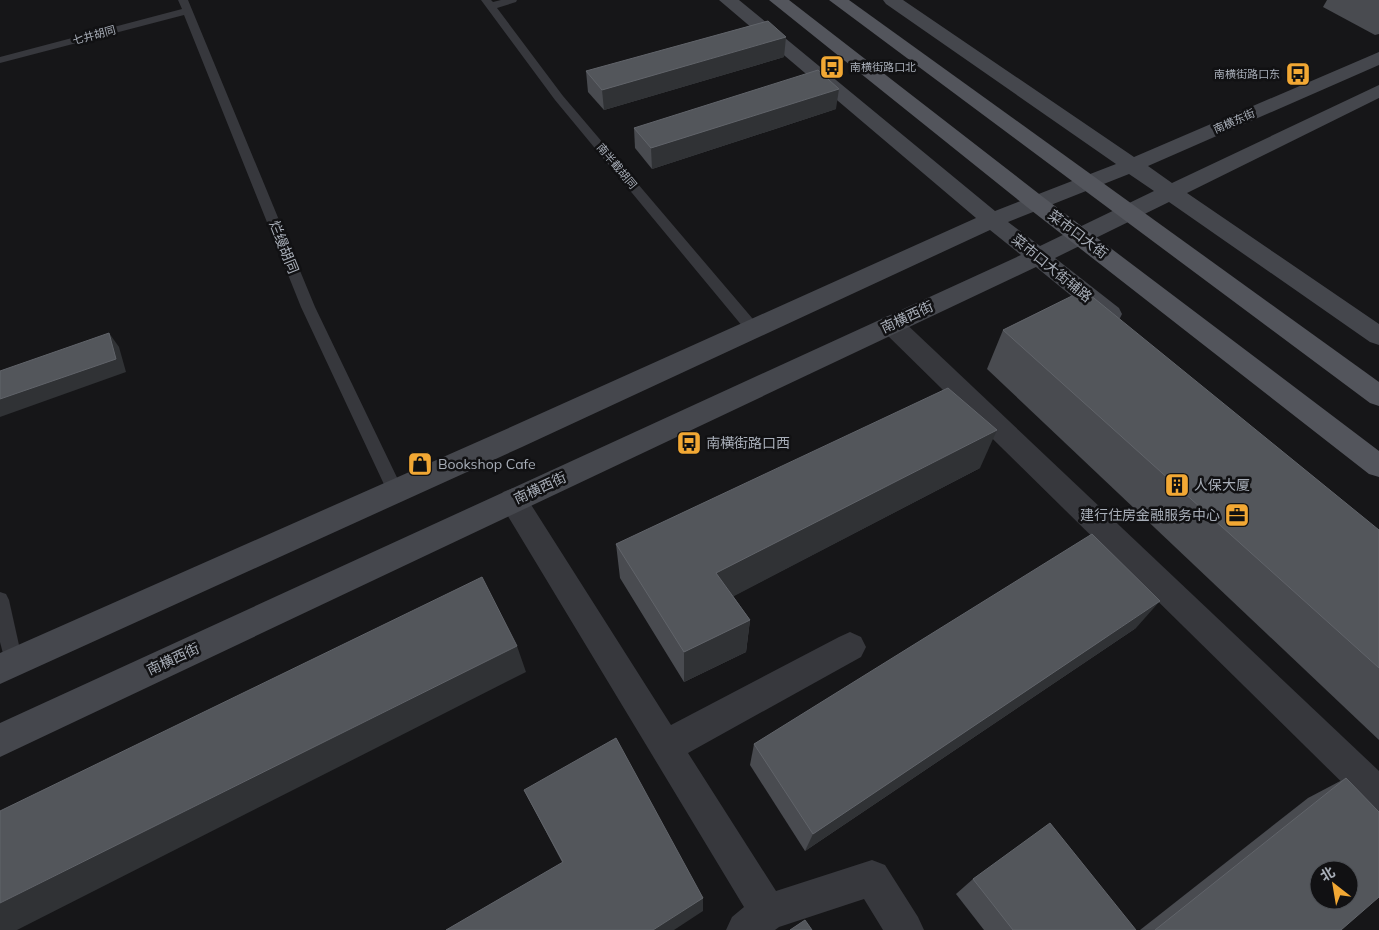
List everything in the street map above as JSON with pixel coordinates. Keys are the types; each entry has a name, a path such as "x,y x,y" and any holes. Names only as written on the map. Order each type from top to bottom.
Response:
{"main road":[{"name":"菜市口大街辅路","path":"728,0 992,220 1131,332"},
{"name":"菜市口大街","path":"778,0 1035,202 1379,466"},
{"path":"838,0 1379,396"},
{"path":"892,0 1172,191 1379,336"},
{"name":"南横东街","path":"1035,202 1133,165 1379,58"},
{"path":"1128,212 1379,91"},
{"path":"7,666 1035,202"},
{"name":"南横西街","path":"0,740 1039,256 1128,212"}],"street":[{"path":"891,324 1379,795"},
{"path":"513,500 665,747 756,921 872,878 906,930"},
{"path":"665,747 850,647"}],"lane":[{"path":"488,3 512,0"},
{"name":"南半截胡同","path":"488,3 559,98 753,329"},
{"name":"七井胡同","path":"0,60 185,5"},
{"name":"烂缦胡同","path":"185,5 308,307 394,490"},
{"path":"0,600 7,666"}],"building":[{"path":"768,21 786,37 602,90 586,71"},
{"path":"818,70 839,89 651,148 634,128"},
{"path":"1084,290 1379,530 1379,668 1003,330"},
{"path":"109,333 116,359 0,399 0,371"},
{"path":"948,388 997,430 716,573 750,620 684,652 616,544"},
{"path":"1092,534 1160,601 813,834 754,744"},
{"path":"482,577 517,646 0,903 0,811"},
{"path":"616,738 703,898 653,930 446,930 563,862 524,790"},
{"path":"1346,778 1379,812 1379,897 1341,930 1155,930"},
{"path":"1050,823 1136,930 1013,930 973,879"},
{"path":"805,920 812,930 790,930"}],"place":[{"name":"南横街路口北","path":"832,67"},
{"name":"南横街路口东","path":"1298,74"},
{"name":"南横街路口西","path":"689,443"},
{"name":"Bookshop Cafe","path":"420,464"},
{"name":"人保大厦","path":"1177,485"},
{"name":"建行住房金融服务中心","path":"1237,515"}]}
